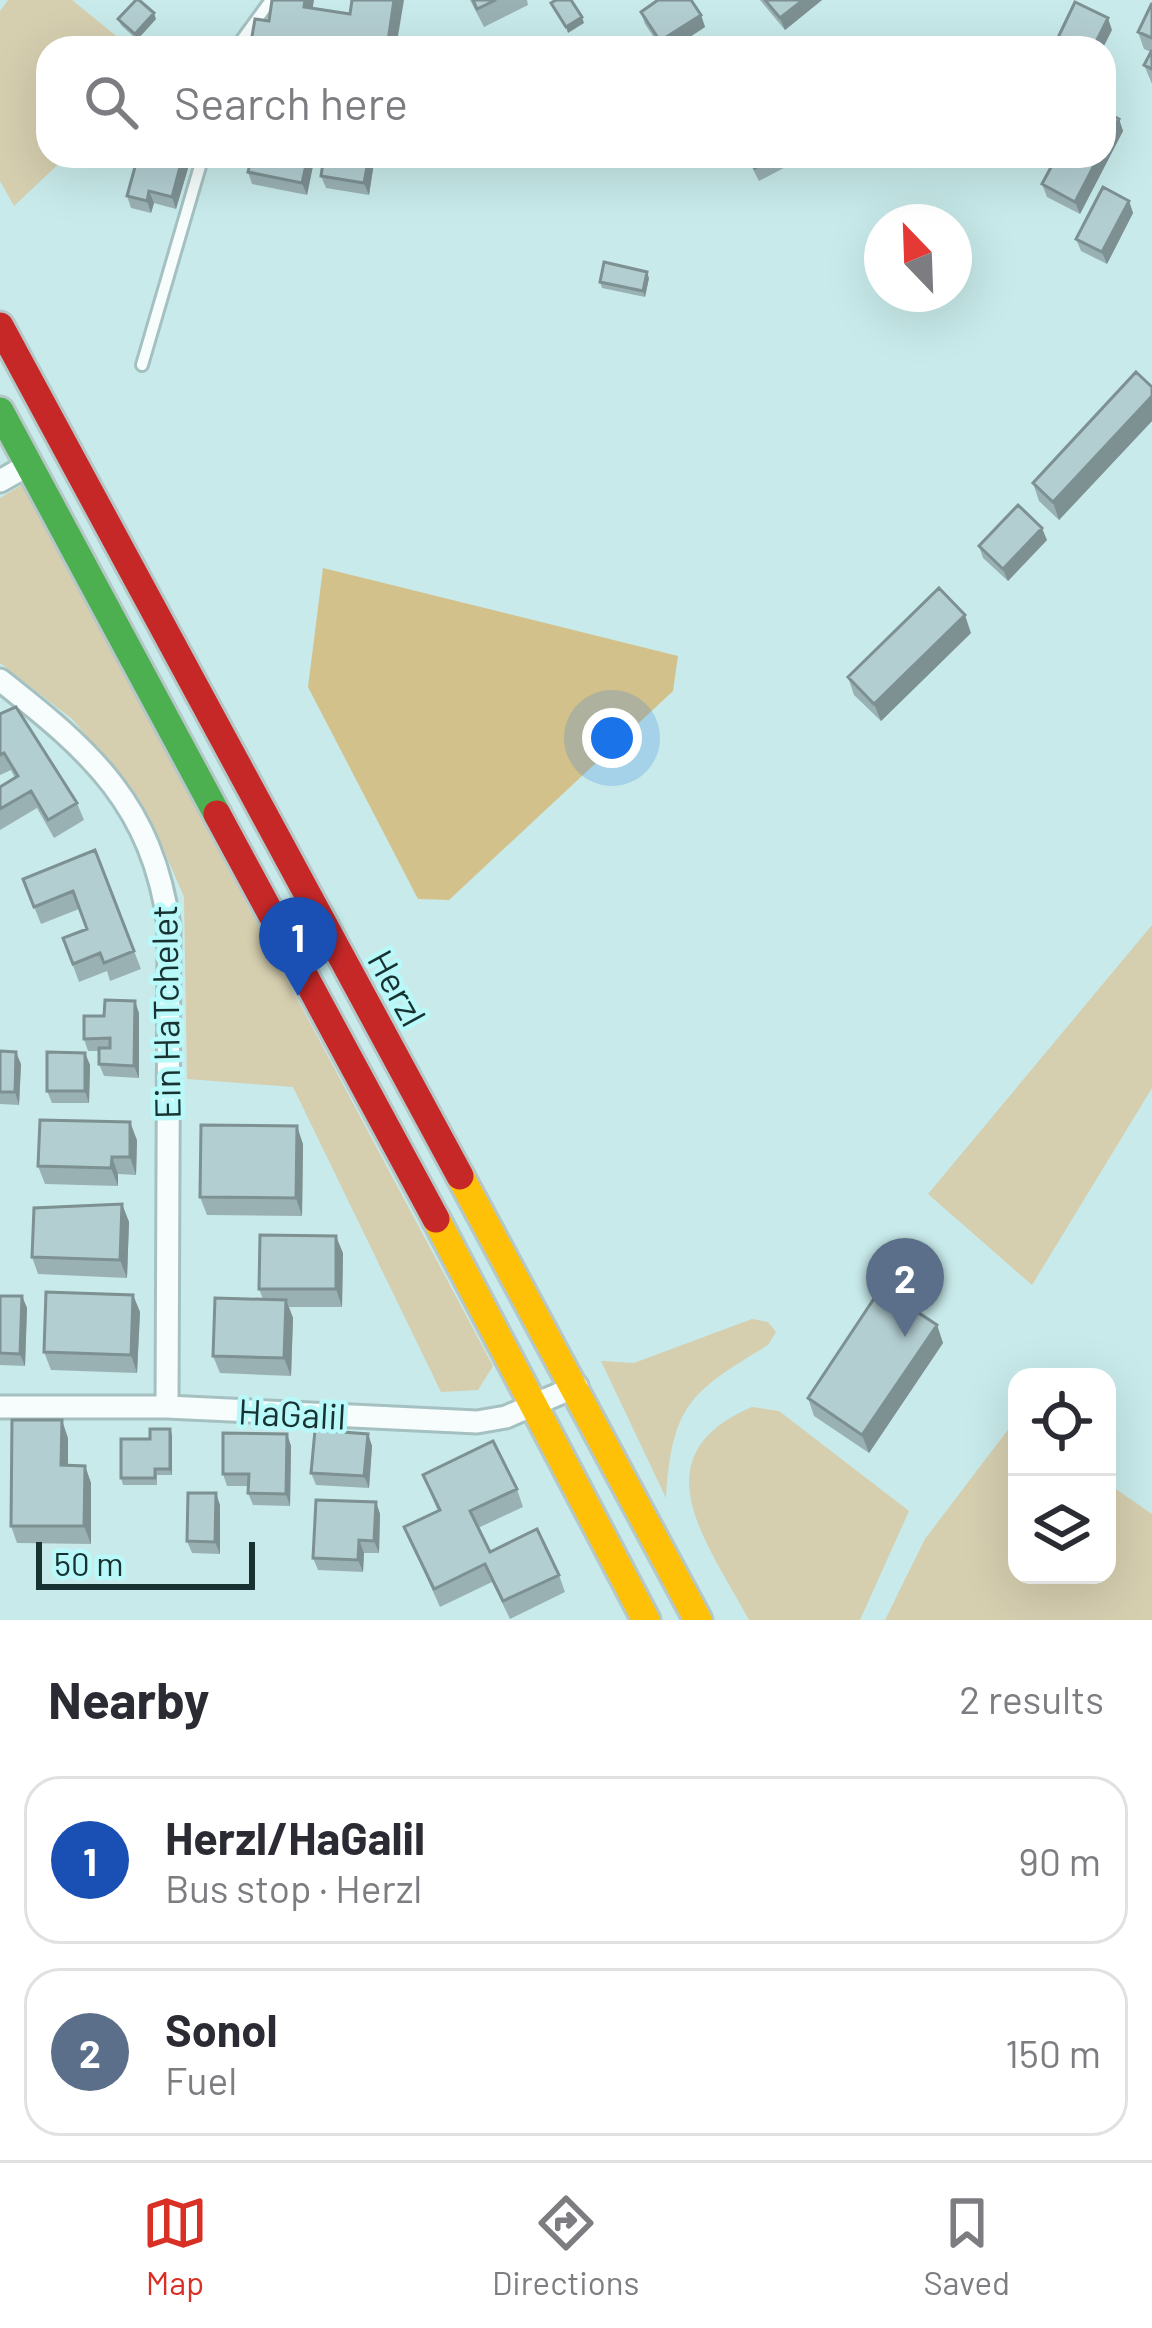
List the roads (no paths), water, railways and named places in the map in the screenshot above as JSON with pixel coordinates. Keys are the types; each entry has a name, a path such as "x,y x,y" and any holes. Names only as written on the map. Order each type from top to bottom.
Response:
{"main road":[{"name":"Herzl","path":"0,326 265,824 577,1386 698,1620"},
{"path":"0,411 536,1405 646,1620"}],"street":[{"path":"0,481 30,464"},
{"name":"Ein HaTchelet","path":"0,680 85,750 110,779 128,802 161,874 169,926 167,1407"},
{"name":"HaGalil","path":"0,1407 167,1407 477,1422 536,1405 577,1386"}],"lane":[{"path":"245,36 271,0"},
{"path":"142,364 199,168"}],"place":[{"name":"Herzl/HaGalil","path":"298,996"},
{"name":"Sonol","path":"905,1337"}]}
